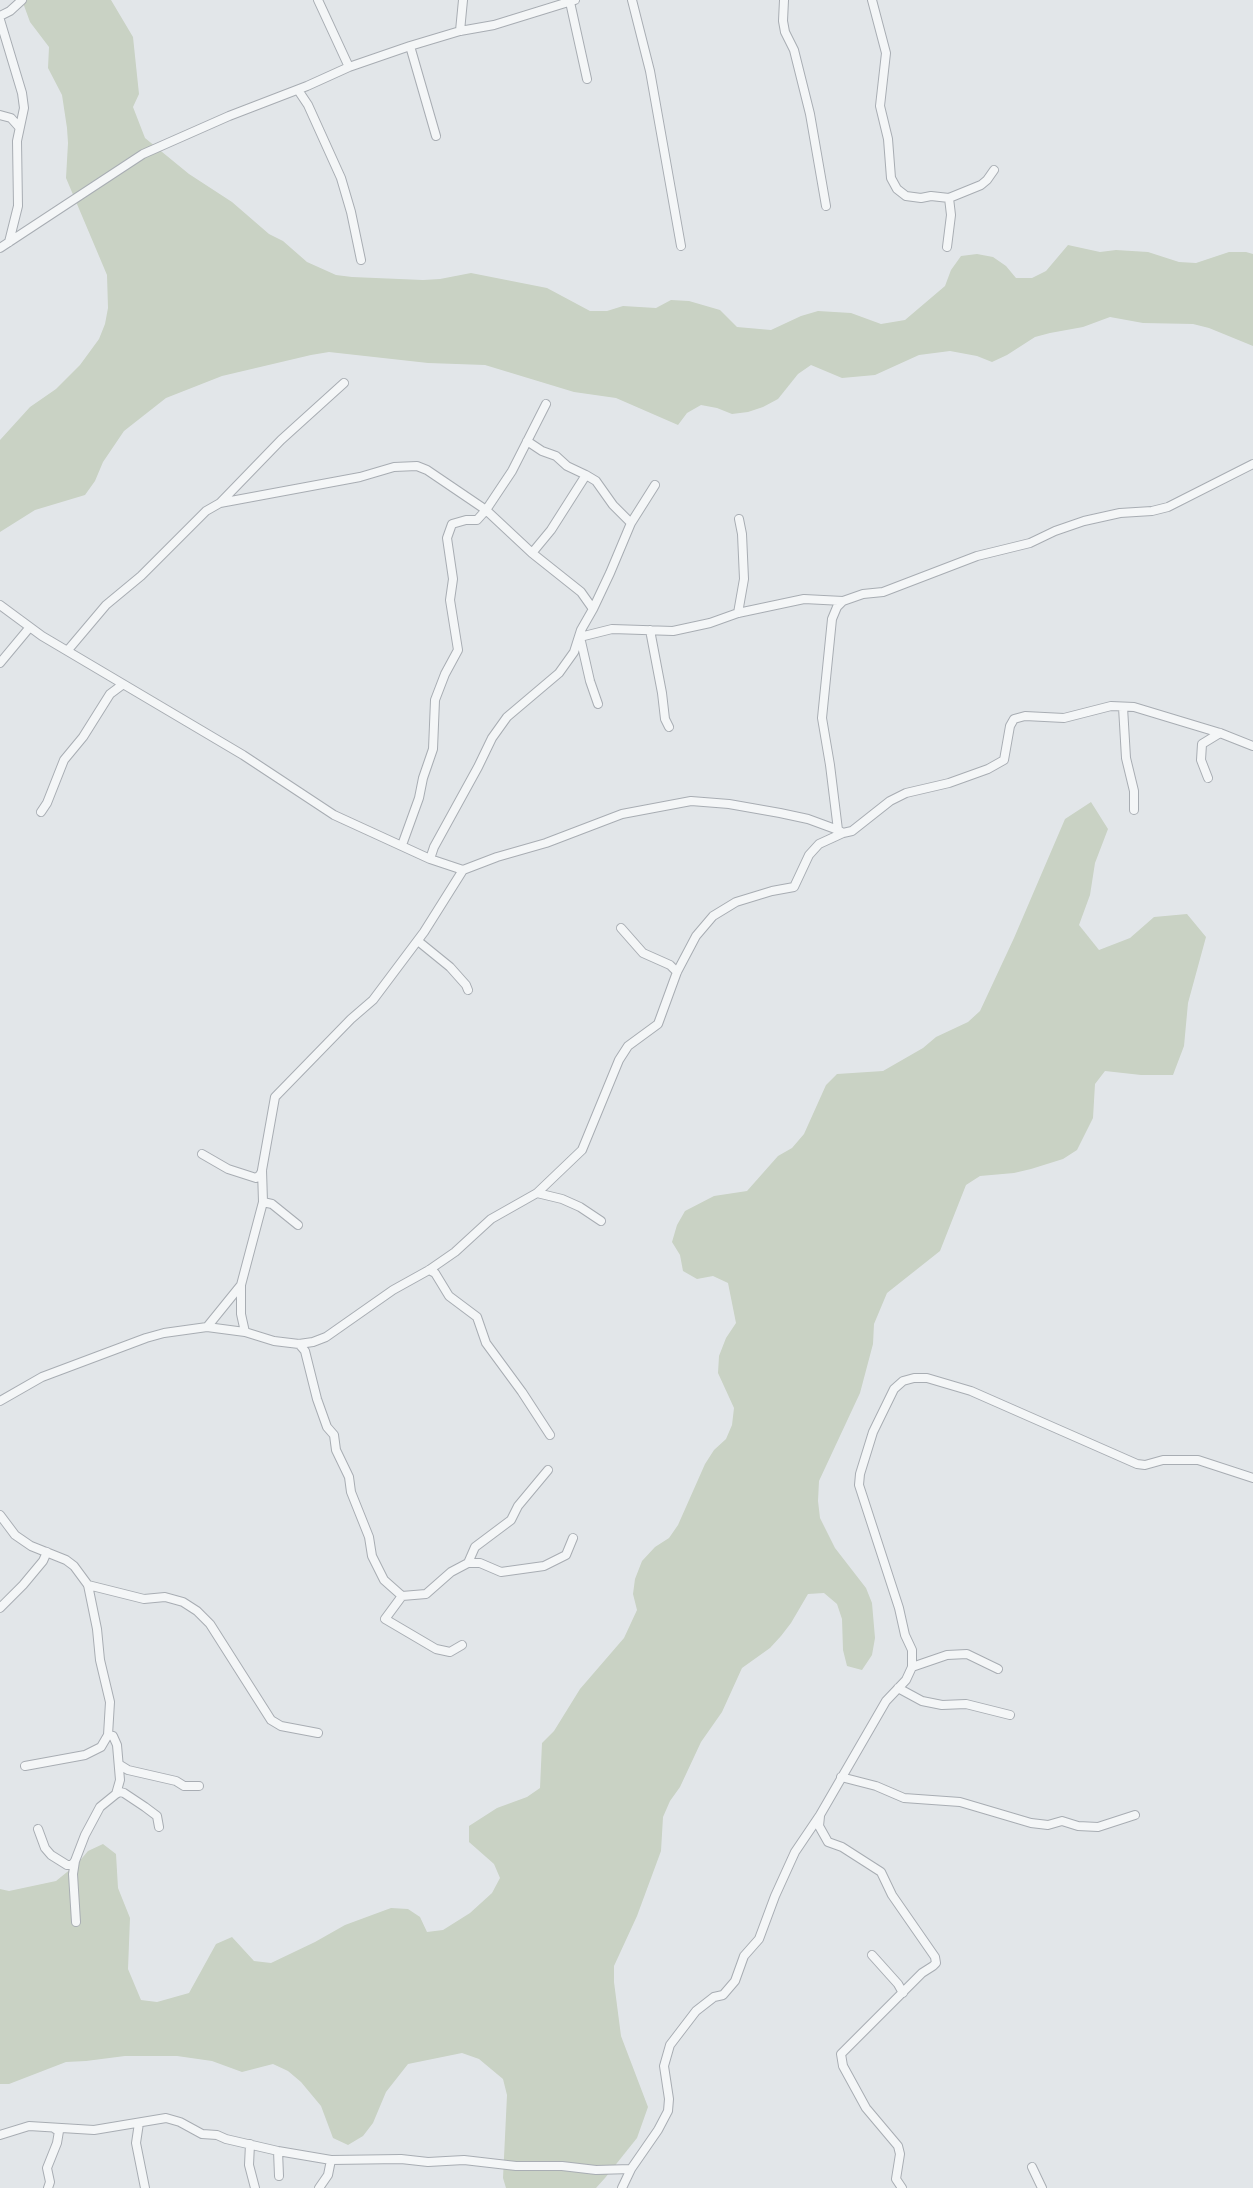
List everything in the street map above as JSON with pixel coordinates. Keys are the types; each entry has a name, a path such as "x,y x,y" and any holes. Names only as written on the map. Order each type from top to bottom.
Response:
{"street":[{"path":"0,16 10,11 22,0"},
{"path":"318,0 349,67"},
{"path":"460,31 463,0"},
{"path":"632,0 650,70 681,246"},
{"path":"784,0 785,32 794,50 810,114 826,206"},
{"path":"872,0 886,53 880,106 888,139 891,178 897,189 906,196 950,198 981,185 994,170"},
{"path":"0,248 143,154 349,67 460,31 494,25 573,1 587,79"},
{"path":"0,20 22,93 24,108 17,141 18,206 9,242"},
{"path":"410,46 436,136"},
{"path":"298,90 308,105 341,178 361,260"},
{"path":"0,115 11,118 19,127"},
{"path":"947,247 951,215 950,198"},
{"path":"68,650 106,604 141,576 206,511 220,503 281,440 344,383"},
{"path":"402,845 433,749 435,700 458,650 450,600 453,579 447,538 452,524 477,520 486,510 512,471 546,404"},
{"path":"527,441 596,481 613,505 631,523"},
{"path":"580,637 612,629 673,631 710,623 738,613 804,600 843,601 862,594 884,592 977,556 1030,543 1055,531 1084,522 1120,513 1152,511 1168,507 1253,464"},
{"path":"220,503 360,477 394,467 417,466 427,470 486,510 532,553 581,592 593,609"},
{"path":"532,553 551,530 586,476"},
{"path":"430,859 444,826 492,738 507,717 559,673 574,652 631,523 654,485"},
{"path":"738,613 744,579 739,519"},
{"path":"840,832 822,718 832,620 837,607 843,601"},
{"path":"0,605 30,627 122,685 243,755 334,815 430,859 463,870"},
{"path":"0,663 30,627"},
{"path":"650,630 665,719 669,727"},
{"path":"580,637 598,704"},
{"path":"41,813 64,760 83,737 110,694 122,685"},
{"path":"0,1401 42,1377 146,1338 207,1327 245,1332 274,1341 298,1344 313,1342 326,1337 393,1290 429,1270 455,1252 491,1219 537,1193 582,1150 619,1060 628,1046 658,1024 677,972 696,936 713,916 736,902 771,891 794,887 809,855 819,844 840,832 852,831 890,801 906,793 949,783 988,769 1004,760 1010,726 1014,719 1025,716 1064,718 1111,706 1123,707 1154,712 1253,746"},
{"path":"1123,707 1126,758 1134,791 1134,810"},
{"path":"1208,778 1201,760 1202,744 1220,733"},
{"path":"245,1332 241,1314 241,1286 263,1202 262,1170 275,1097 351,1019 373,1000 418,941 463,870 546,843 622,814 691,801 729,804 780,813 808,819 840,832"},
{"path":"621,928 643,953 670,965 677,972"},
{"path":"418,941 450,967 468,990"},
{"path":"202,1154 228,1169 256,1178 262,1170"},
{"path":"537,1193 580,1207 601,1221"},
{"path":"263,1202 272,1204 298,1225"},
{"path":"429,1270 435,1273 449,1296 477,1317 486,1343 550,1435"},
{"path":"207,1327 241,1286"},
{"path":"298,1344 303,1346 305,1351 317,1400 327,1427 334,1435 336,1450 349,1477 351,1492 369,1537 372,1556 384,1580 402,1596"},
{"path":"622,2188 631,2169 668,2111 669,2099 664,2066 670,2045 696,2011 714,1997 723,1995 735,1981 744,1956 759,1939 795,1851 820,1815 886,1701 906,1680 912,1667 912,1650 905,1635 899,1608 860,1485 860,1474 873,1432 894,1389 914,1378 927,1378 971,1391 1137,1464 1145,1465 1163,1460 1198,1461 1253,1478"},
{"path":"468,1563 475,1547 511,1520 518,1506 548,1470"},
{"path":"0,1515 15,1535 31,1546 66,1560 74,1566 88,1586 97,1629 100,1660 110,1702 108,1735 101,1747 85,1755 25,1766"},
{"path":"462,1645 450,1652 436,1649 385,1619 402,1596 426,1593 451,1572 468,1563 480,1563 501,1572 544,1566 566,1555 573,1538"},
{"path":"0,1608 23,1585 43,1561 47,1552"},
{"path":"88,1586 144,1599 165,1597 183,1602 197,1611 210,1624 271,1720 281,1726 318,1732"},
{"path":"912,1667 947,1655 967,1654 998,1669"},
{"path":"898,1688 922,1701 942,1705 966,1704 1011,1715"},
{"path":"108,1735 113,1736 117,1744 120,1765 120,1780 116,1794"},
{"path":"120,1765 128,1770 176,1781 184,1786 199,1786"},
{"path":"841,1777 876,1786 904,1798 960,1802 1031,1823 1048,1825 1062,1821 1078,1826 1098,1827 1135,1815"},
{"path":"76,1922 73,1874 75,1861 84,1835 100,1808 116,1794 124,1793 157,1816 159,1827"},
{"path":"820,1815 819,1826 828,1842 842,1847 881,1872 892,1895 935,1957 936,1963 922,1973 841,2054 843,2066 866,2108 898,2146 900,2154 896,2179 902,2188"},
{"path":"38,1829 45,1848 51,1855 67,1865 72,1865 75,1861"},
{"path":"872,1955 898,1984 903,1993"},
{"path":"0,2135 29,2126 94,2130 166,2118 202,2133 278,2151 331,2160 401,2159 429,2163 464,2160 516,2166 631,2169"},
{"path":"139,2123 136,2143 145,2188"},
{"path":"48,2188 50,2182 47,2168 59,2131 55,2128"},
{"path":"250,2144 249,2165 255,2188"},
{"path":"278,2151 279,2176"},
{"path":"319,2188 328,2175 331,2160"},
{"path":"1032,2167 1042,2188"}],"green space":[{"path":"22,0 111,0 133,37 139,94 133,107 145,138 189,174 232,202 269,234 283,241 307,262 336,275 423,280 471,273 547,288 590,311 607,311 623,306 656,308 671,300 689,301 720,310 737,327 771,330 818,311 851,313 881,324 905,320 945,286 951,270 961,256 977,254 993,257 1006,266 1016,278 1032,278 1046,271 1068,245 1100,252 1116,250 1148,252 1179,262 1196,263 1229,252 1246,252 1253,254 1253,346 1193,324 1143,323 1110,317 1083,327 1035,337 992,362 977,356 950,351 919,355 875,375 842,378 811,365 798,374 778,399 763,407 732,414 701,405 687,413 678,425 616,398 574,392 485,365 428,363 329,352 222,376 166,398 124,431 103,462 95,481 85,495 35,510 0,532 0,440 30,407 56,389 80,365 99,339 108,308 107,275 66,178 67,128 62,95 48,68 49,47 30,22"},
{"path":"1091,802 1108,829 1095,863 1090,895 1079,925 1099,950 1130,938 1154,917 1187,914 1206,937 1188,1003 1184,1046 1173,1075 1141,1075 1105,1071 1095,1084 1093,1118 1077,1150 1063,1159 1014,1173 980,1176 966,1185 940,1251 887,1293 874,1324 873,1344 860,1393 819,1481 818,1501 820,1518 835,1548 866,1588 872,1603 875,1638 872,1655 862,1670 847,1666 843,1650 842,1619 837,1604 824,1593 808,1594 781,1636 770,1648 742,1668 722,1712 701,1742 680,1787 670,1801 663,1817 661,1851 637,1916 614,1966 621,2036 648,2107 637,2138 605,2178 596,2188 506,2188 503,2178 507,2095 503,2079 479,2059 462,2053 408,2064 386,2092 373,2123 363,2136 348,2145 333,2138 321,2106 301,2082 288,2071 273,2064 242,2072 212,2061 177,2056 125,2056 66,2062 9,2084 0,2084 0,1889 9,1891 56,1881 77,1864 88,1851 103,1844 116,1854 118,1888 130,1918 128,1969 141,2000 157,2002 189,1993 216,1944 232,1937 254,1961 271,1963 345,1925 391,1908 408,1909 420,1917 427,1932 443,1930 470,1913 492,1893 500,1878 494,1864 469,1842 469,1826 497,1808 527,1797 540,1788 542,1743 554,1731 580,1689 624,1638 637,1610 633,1594 635,1579 642,1561 655,1547 669,1538 678,1525 705,1464 714,1450 726,1439 732,1425 734,1408 718,1373 719,1356 726,1338 736,1323 728,1283 713,1276 697,1279 683,1271 680,1255 672,1242 677,1225 685,1211 714,1196 747,1191 778,1156 792,1148 804,1134 826,1085 837,1074 883,1071 923,1048 936,1037 968,1022 980,1011 1065,819"}]}
